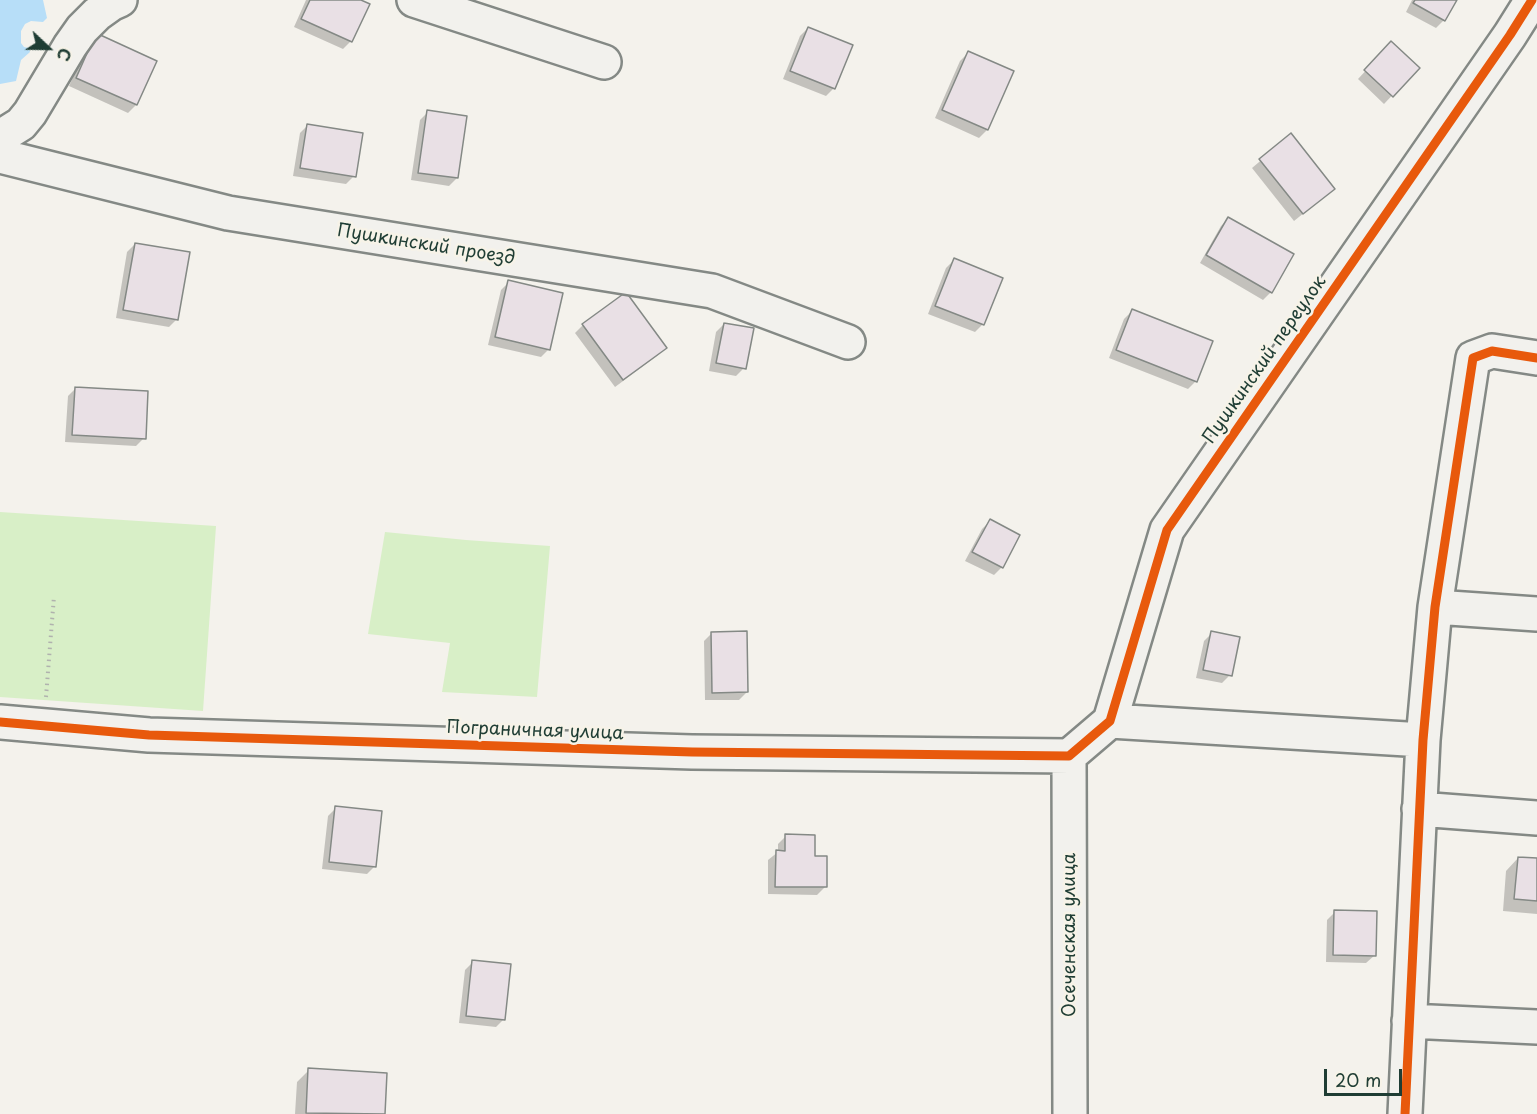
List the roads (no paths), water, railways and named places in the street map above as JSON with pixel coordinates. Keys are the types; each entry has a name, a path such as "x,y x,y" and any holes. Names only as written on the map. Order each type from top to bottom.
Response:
{"street":[{"path":"0,136 21,124 30,113 82,28 96,14 120,0"},
{"path":"414,0 604,62"},
{"name":"Пушкинский переулок","path":"1110,721 1167,530 1532,0"},
{"name":"Пушкинский проезд","path":"0,156 228,213 712,291 848,342"},
{"path":"1405,1114 1423,740 1435,607 1473,358 1492,351 1537,358"},
{"path":"1435,607 1537,614"},
{"path":"1069,756 1110,721 1423,740"},
{"name":"Пограничная улица","path":"0,722 149,735 692,752 1069,756"},
{"name":"Осеченская улица","path":"1069,756 1070,1114"},
{"path":"1419,809 1537,818"},
{"path":"1409,1020 1537,1027"}],"water":[{"path":"0,0 43,0 47,18 43,22 31,21 25,24 21,31 21,43 24,47 29,48 30,52 21,60 16,81 0,84"}]}
